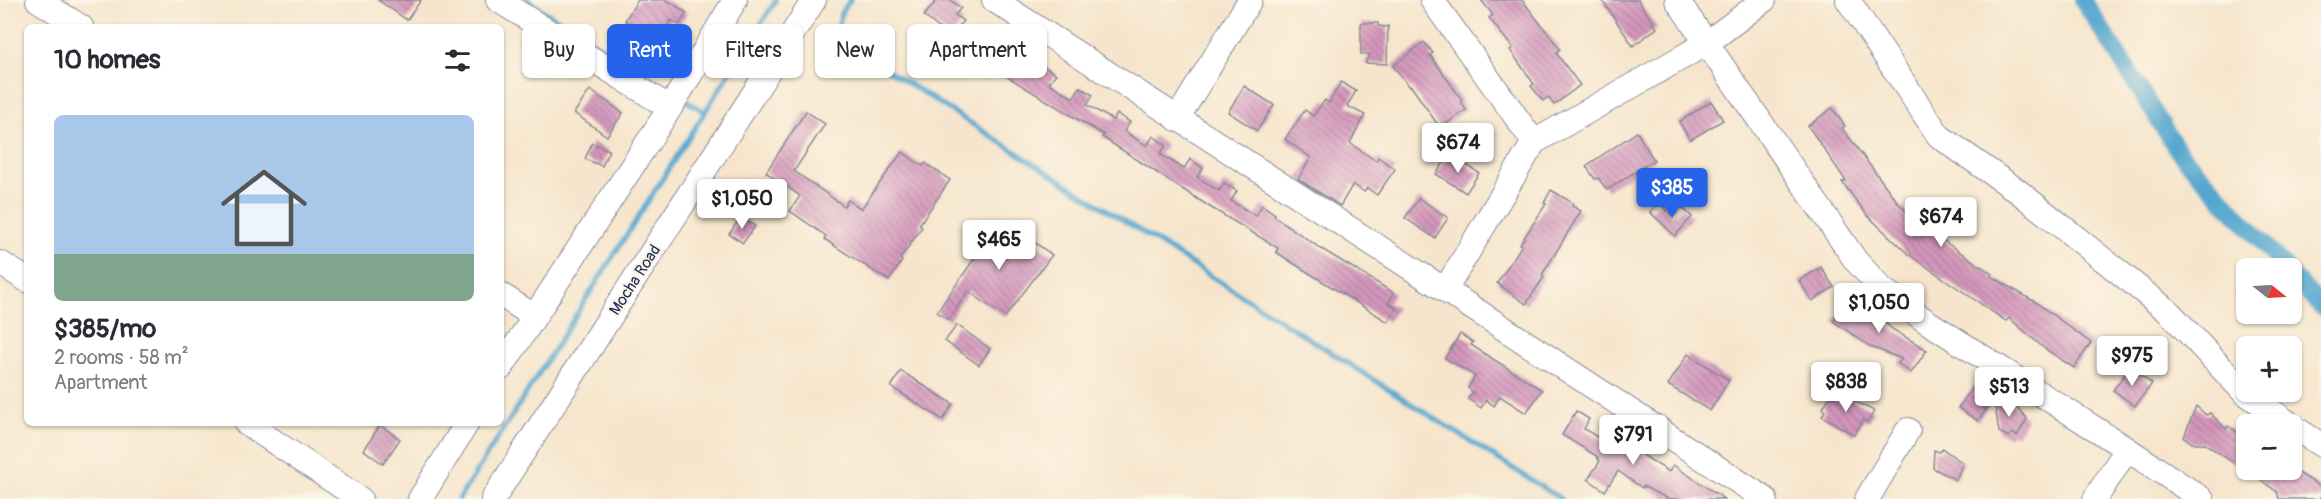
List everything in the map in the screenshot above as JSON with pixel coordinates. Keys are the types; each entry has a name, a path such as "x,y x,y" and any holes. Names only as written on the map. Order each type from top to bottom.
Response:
{"street":[{"path":"38,0 76,24"},
{"path":"498,0 670,108"},
{"path":"504,363 670,108 735,0"},
{"name":"Mocha Road","path":"493,499 814,0"},
{"path":"1177,119 1250,0"},
{"path":"1432,0 1534,142"},
{"path":"1677,0 1856,261 1882,289 1926,321 2202,499"},
{"path":"1445,290 1534,142 1707,43 1764,0"},
{"path":"1848,0 1939,136 2019,192 2169,313 2244,392 2275,414"},
{"path":"1006,4 1177,119 1445,290 1765,499"},
{"path":"0,263 24,278"},
{"path":"504,297 534,316"},
{"path":"250,426 360,499"},
{"path":"420,499 465,426"},
{"path":"1867,499 1908,430"},
{"path":"2302,432 2321,445"},
{"path":"2095,499 2127,449"}],"building":[{"path":"378,0 421,0 407,20"},
{"path":"638,0 667,0 687,13 680,24 671,20 668,24 630,24 625,20"},
{"path":"937,0 950,0 961,8 955,15 963,21 961,24 934,24 924,16"},
{"path":"1481,0 1522,0 1560,49 1556,53 1580,85 1554,105 1548,97 1543,101 1531,86 1534,84 1510,50 1513,48 1489,18 1493,15"},
{"path":"1602,0 1638,0 1657,28 1633,46"},
{"path":"1361,23 1378,23 1378,26 1387,27 1388,25 1387,64 1365,63 1370,54 1361,54"},
{"path":"1424,42 1433,53 1430,55 1462,100 1466,110 1440,128 1411,86 1393,66"},
{"path":"1047,68 1056,74 1049,83 1073,98 1080,87 1093,95 1087,105 1113,120 1117,114 1130,122 1124,131 1147,146 1153,136 1166,145 1160,154 1184,169 1190,159 1203,168 1197,177 1219,191 1224,183 1237,191 1231,201 1256,216 1262,205 1320,248 1394,293 1388,303 1397,308 1388,322 1276,252 1278,248 1102,137 1104,135 1009,78 1047,78"},
{"path":"1341,82 1356,91 1347,106 1365,115 1350,143 1376,161 1378,157 1395,169 1377,195 1367,188 1364,192 1353,184 1340,206 1298,179 1311,158 1285,139 1305,110 1313,116 1325,100 1329,103"},
{"path":"1244,86 1274,105 1257,131 1228,112"},
{"path":"590,90 623,113 607,136 574,113"},
{"path":"1711,101 1723,120 1690,140 1679,122"},
{"path":"1832,108 1845,126 1842,128 1899,204 1930,234 1931,232 1992,274 1991,276 2035,302 2091,343 2074,368 2045,349 2009,318 2006,321 1908,254 1868,216 1842,182 1846,181 1808,126"},
{"path":"806,111 825,124 794,171 844,206 848,200 861,209 902,152 923,166 925,163 950,180 919,225 922,227 900,259 902,261 889,281 824,239 826,236 790,211 800,196 766,172"},
{"path":"1637,132 1654,160 1607,190 1586,166"},
{"path":"592,143 609,150 602,166 585,159"},
{"path":"1450,154 1479,173 1466,193 1436,174"},
{"path":"1551,190 1573,203 1572,206 1581,211 1526,304 1497,283 1546,204 1544,203"},
{"path":"1419,198 1448,218 1435,238 1405,218"},
{"path":"1659,203 1673,216 1682,207 1692,217 1675,236 1650,212"},
{"path":"741,217 755,226 743,243 729,234"},
{"path":"1002,219 1052,255 1005,317 968,291 949,320 937,312"},
{"path":"1821,267 1834,287 1812,301 1799,281"},
{"path":"1851,299 1862,300 1892,329 1927,350 1911,373 1898,363 1902,359 1871,347 1833,321"},
{"path":"957,325 990,349 979,365 945,341"},
{"path":"1460,334 1473,342 1471,345 1542,390 1526,413 1500,396 1494,406 1486,400 1481,408 1468,399 1473,392 1468,388 1475,376 1445,358"},
{"path":"1688,354 1729,380 1710,411 1668,385"},
{"path":"2130,368 2152,384 2135,406 2113,390"},
{"path":"901,371 953,404 943,420 891,387"},
{"path":"1975,384 1995,397 1978,421 1958,408"},
{"path":"1837,392 1874,411 1868,422 1863,420 1854,435 1822,416 1825,411 1823,408 1830,396 1832,398"},
{"path":"1994,399 2016,406 2027,419 2017,436 2012,433 2009,437 1999,432"},
{"path":"2196,406 2206,415 2210,413 2226,429 2228,426 2236,431 2236,465 2204,443 2192,443 2184,437"},
{"path":"1576,411 1589,419 1584,429 1607,443 1612,435 1669,472 1673,465 1724,499 1668,499 1643,486 1642,488 1618,471 1605,491 1588,479 1600,461 1598,457 1562,435"},
{"path":"379,426 400,439 383,464 364,450"},
{"path":"1943,449 1963,463 1956,480 1933,468 1934,450 1939,452"},
{"path":"2302,475 2321,487 2321,499 2279,499 2277,492 2261,480 2302,480"}],"waterway":[{"path":"527,0 673,92"},
{"path":"459,499 776,0"},
{"path":"850,0 841,13 837,38 1561,499"},
{"path":"2083,0 2179,152 2277,258"},
{"path":"683,99 705,112"},
{"path":"2302,286 2321,307"}]}
